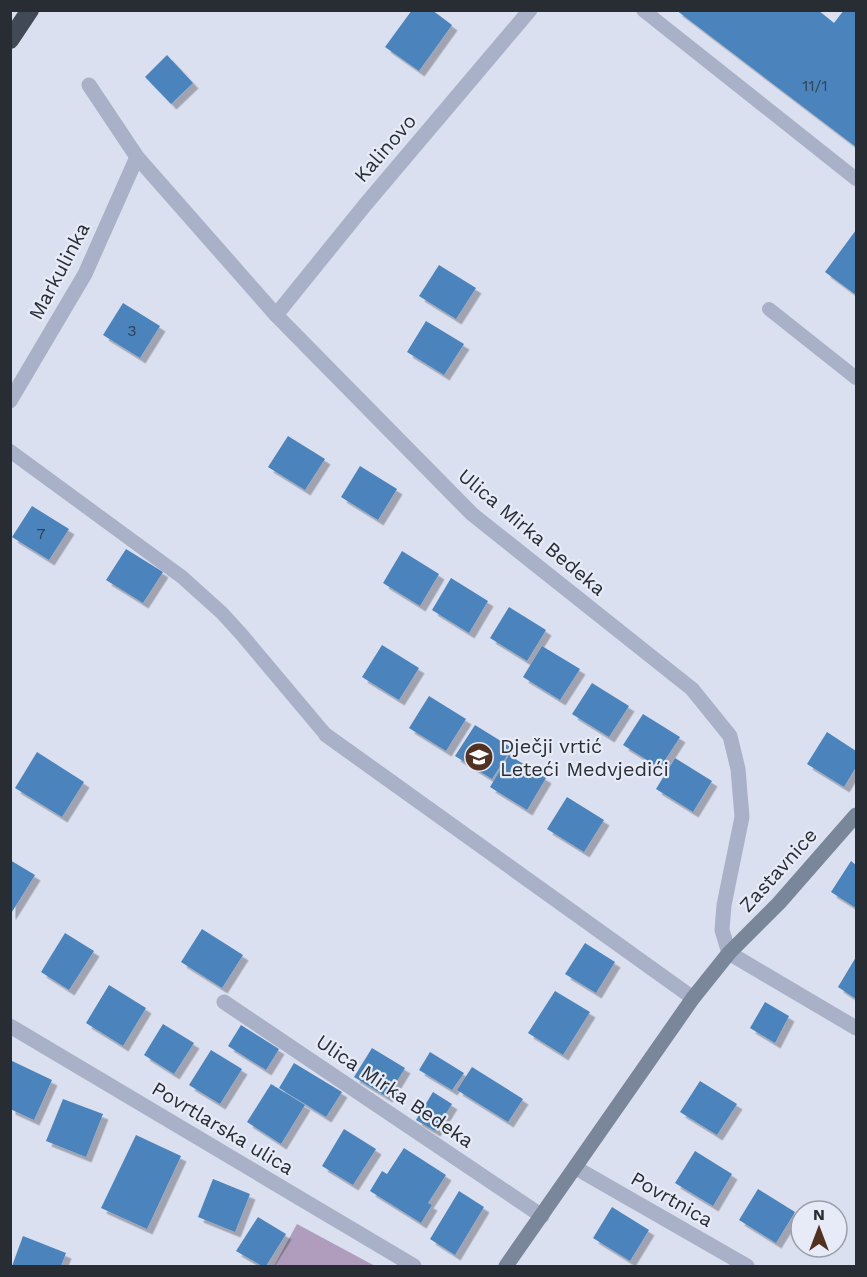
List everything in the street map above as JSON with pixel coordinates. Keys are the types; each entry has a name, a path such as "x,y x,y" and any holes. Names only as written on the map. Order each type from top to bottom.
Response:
{"highway":[{"path":"10,40 30,10"}],"main road":[{"name":"Zastavnice","path":"729,953 779,903 856,815"},
{"path":"506,1266 693,998 729,953"}],"street":[{"name":"Kalinovo","path":"276,315 364,205 530,10"},
{"name":"Ulica Mirka Bedeka","path":"89,85 137,157 276,315 472,514 692,689 730,736 738,769 742,817 724,905 722,930 729,953"},
{"name":"Markulinka","path":"10,401 85,274 137,157"},
{"path":"326,735 693,998"},
{"path":"729,953 856,1028"},
{"name":"Ulica Mirka Bedeka","path":"224,1002 542,1216"},
{"name":"Povrtlarska ulica","path":"10,1026 414,1266"},
{"name":"Povrtnica","path":"576,1168 747,1266"}],"lane":[{"path":"643,10 856,179"},
{"path":"769,309 856,378"},
{"path":"10,451 182,577 222,613 326,735"}],"shaded area":[{"path":"297,1224 375,1266 274,1266"}],"building":[{"path":"412,10 432,10 452,25 419,71 385,47"},
{"path":"676,10 818,10 834,23 844,10 856,10 856,147"},
{"path":"167,55 193,83 171,104 145,77"},
{"path":"856,230 856,295 825,272"},
{"path":"439,265 476,288 456,319 419,296"},
{"path":"123,303 160,326 140,358 103,335"},
{"path":"426,321 464,344 444,375 407,352"},
{"path":"288,436 325,459 305,490 268,467"},
{"path":"360,466 397,489 378,520 341,497"},
{"path":"32,506 69,529 49,560 12,537"},
{"path":"126,549 163,572 143,603 106,580"},
{"path":"402,551 439,574 420,606 383,583"},
{"path":"451,578 488,601 469,633 432,610"},
{"path":"509,607 546,630 527,661 490,638"},
{"path":"382,645 419,668 399,700 362,677"},
{"path":"542,646 580,669 560,700 523,677"},
{"path":"592,683 629,706 609,737 572,714"},
{"path":"429,696 466,719 446,751 409,728"},
{"path":"643,714 680,737 660,768 623,745"},
{"path":"475,725 512,748 492,779 455,756"},
{"path":"827,732 856,751 856,767 844,787 807,764"},
{"path":"37,752 84,782 62,817 15,788"},
{"path":"509,755 546,778 527,810 490,787"},
{"path":"675,758 712,781 693,812 656,789"},
{"path":"567,797 604,820 584,852 547,829"},
{"path":"10,860 35,875 10,915"},
{"path":"851,861 856,865 856,908 831,892"},
{"path":"202,929 243,955 222,988 181,962"},
{"path":"65,933 94,951 69,990 41,972"},
{"path":"585,943 615,962 596,993 565,974"},
{"path":"856,957 856,999 838,987"},
{"path":"109,985 146,1008 123,1046 86,1023"},
{"path":"555,991 590,1012 563,1055 528,1033"},
{"path":"765,1002 789,1016 775,1043 750,1028"},
{"path":"163,1024 194,1043 174,1074 144,1055"},
{"path":"241,1025 279,1049 266,1070 228,1046"},
{"path":"372,1048 405,1068 387,1097 354,1077"},
{"path":"211,1050 242,1069 220,1104 189,1085"},
{"path":"430,1052 464,1073 452,1090 419,1070"},
{"path":"10,1060 52,1080 34,1120 10,1109"},
{"path":"294,1063 342,1092 326,1117 279,1088"},
{"path":"472,1067 523,1099 508,1122 457,1090"},
{"path":"700,1081 737,1104 717,1135 680,1112"},
{"path":"271,1084 305,1105 281,1144 247,1122"},
{"path":"433,1092 452,1104 435,1131 416,1120"},
{"path":"63,1099 103,1114 86,1157 46,1141"},
{"path":"344,1129 376,1149 353,1185 322,1166"},
{"path":"136,1135 181,1156 147,1229 101,1208"},
{"path":"404,1148 446,1175 428,1203 432,1205 421,1223 370,1191 382,1171 387,1174"},
{"path":"695,1151 732,1174 713,1206 675,1183"},
{"path":"213,1179 250,1194 235,1232 198,1217"},
{"path":"758,1189 789,1208 789,1222 776,1243 739,1220"},
{"path":"459,1191 484,1207 455,1255 430,1239"},
{"path":"612,1207 649,1230 630,1261 593,1238"},
{"path":"258,1217 286,1234 266,1266 236,1251"},
{"path":"23,1236 66,1253 61,1266 12,1266"}],"place":[{"name":"Dječji vrtić Leteći Medvjedići","path":"479,757"}]}
